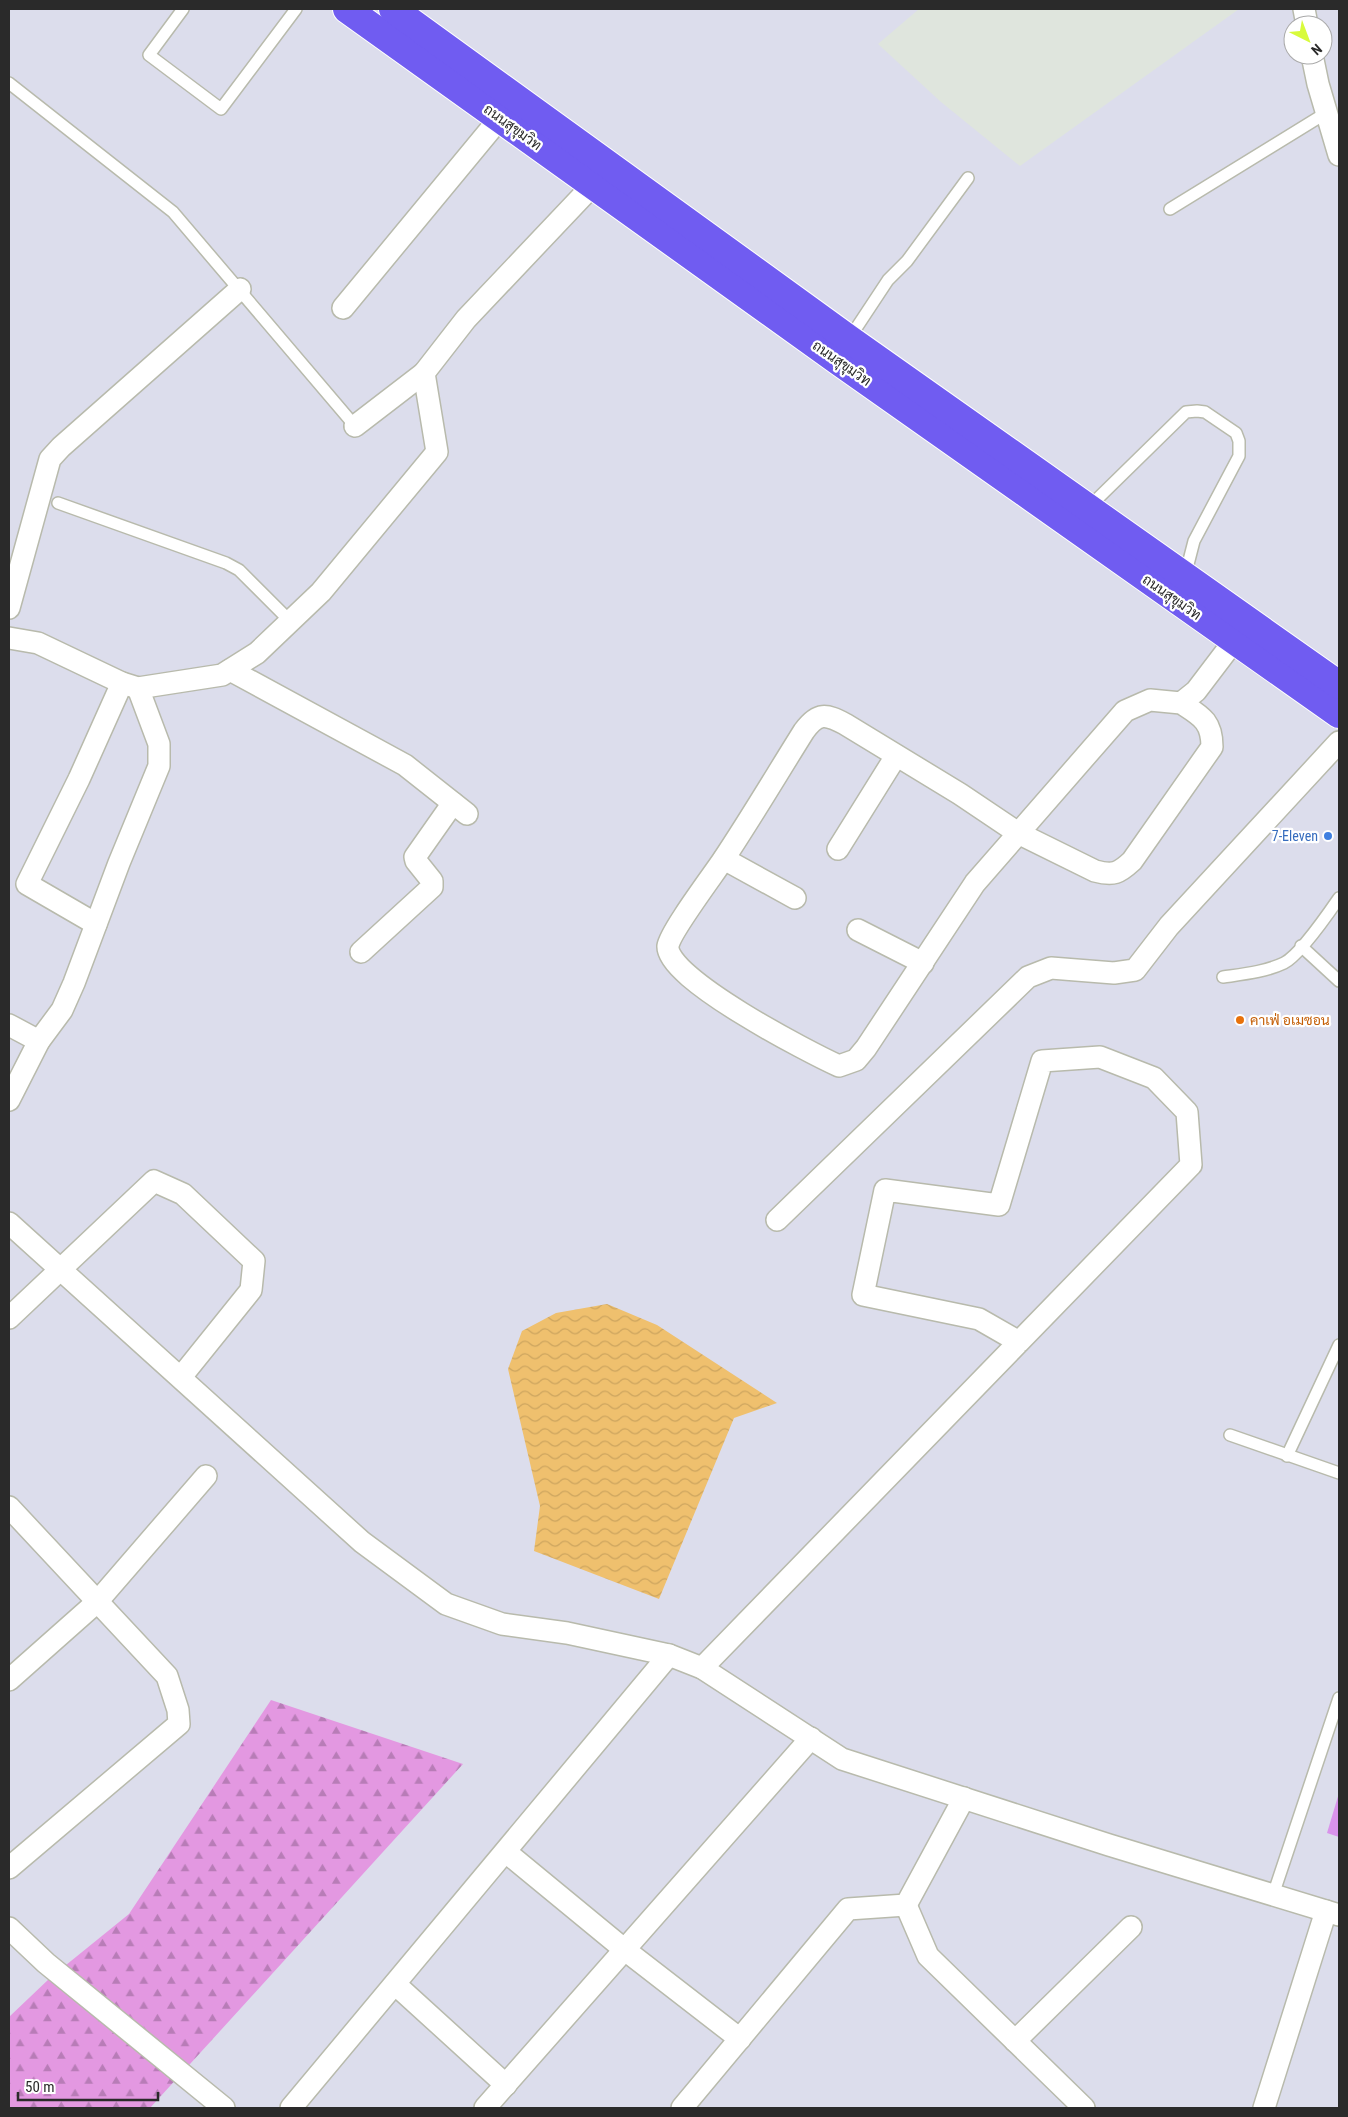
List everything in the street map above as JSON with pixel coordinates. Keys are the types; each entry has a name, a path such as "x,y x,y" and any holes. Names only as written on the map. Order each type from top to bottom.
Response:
{"main road":[{"name":"ถนนสุขุมวิท","path":"347,9 849,339 1339,685"},
{"name":"ถนนสุขุมวิท","path":"393,9 508,114 593,186 1339,714"}],"street":[{"path":"1314,65 1339,155"},
{"path":"343,308 508,114"},
{"path":"355,426 424,373 466,319 593,186"},
{"path":"9,608 50,459 240,289"},
{"path":"9,638 38,644 130,686 222,675 257,653 321,592 437,452 424,373"},
{"path":"1181,702 1196,691 1234,641"},
{"path":"230,670 405,765 460,808 415,857 432,881 432,887 361,952"},
{"path":"9,1100 39,1041 62,1010 74,983 118,863 159,766 159,744 130,686"},
{"path":"96,924 27,884 79,779 130,686"},
{"path":"1181,702 1150,700 1126,711 1018,833 975,883 866,1048 856,1060 839,1066 812,1054 741,1014 692,978 670,957 668,946 674,932 724,858 804,731 811,721 817,717 832,718 960,794 1018,833 1095,872 1108,874 1120,872 1132,861 1212,747 1212,734 1209,726 1202,717 1181,702"},
{"path":"777,1220 1028,976 1051,968 1114,973 1135,970 1169,926 1339,742"},
{"path":"838,849 896,756"},
{"path":"724,858 795,898"},
{"path":"858,930 923,963"},
{"path":"9,1025 39,1041"},
{"path":"702,1668 1019,1342 1191,1165 1187,1112 1154,1078 1100,1057 1042,1062 999,1205 885,1190 863,1295 979,1319 1019,1342"},
{"path":"9,1318 154,1181 183,1194 254,1261 251,1290 181,1377"},
{"path":"9,1223 362,1542 446,1604 502,1624 567,1632 670,1655 702,1668 842,1759 1333,1913 1264,2108"},
{"path":"9,1680 97,1602 206,1476"},
{"path":"9,1507 167,1676 178,1710 179,1724 9,1868"},
{"path":"292,2108 670,1655"},
{"path":"485,2108 811,1738"},
{"path":"906,1905 964,1798"},
{"path":"506,1852 625,1950 740,2039"},
{"path":"682,2108 848,1909 906,1905"},
{"path":"906,1905 928,1956 1084,2108"},
{"path":"1015,2041 1131,1927"},
{"path":"9,1928 46,1964 224,2108"},
{"path":"395,1984 506,2085"}],"lane":[{"path":"183,9 149,55 221,108 296,9"},
{"path":"9,82 173,212 355,426"},
{"path":"1170,209 1326,113"},
{"path":"849,339 888,280 907,261 968,178"},
{"path":"1088,508 1186,412 1197,410 1205,412 1236,433 1239,441 1239,456 1194,541 1185,576"},
{"path":"58,503 226,563 240,570 290,621"},
{"path":"1223,977 1258,972 1286,962 1310,937 1339,898"},
{"path":"1301,946 1339,981"},
{"path":"1287,1456 1339,1345"},
{"path":"1230,1435 1339,1473"},
{"path":"1273,1895 1339,1698"}],"shaded area":[{"path":"919,9 1239,9 1020,166 941,102 878,44"},
{"path":"1339,1793 1339,1837 1327,1833"}],"green space":[{"path":"271,1700 463,1764 150,2108 9,2108 9,2017 50,1978 129,1914"}],"water":[{"path":"607,1304 657,1325 777,1403 734,1418 659,1599 534,1551 540,1506 508,1369 522,1331 556,1313"}],"place":[{"name":"7-Eleven","path":"1328,836"},
{"name":"คาเฟ่ อเมซอน","path":"1240,1020"}]}
